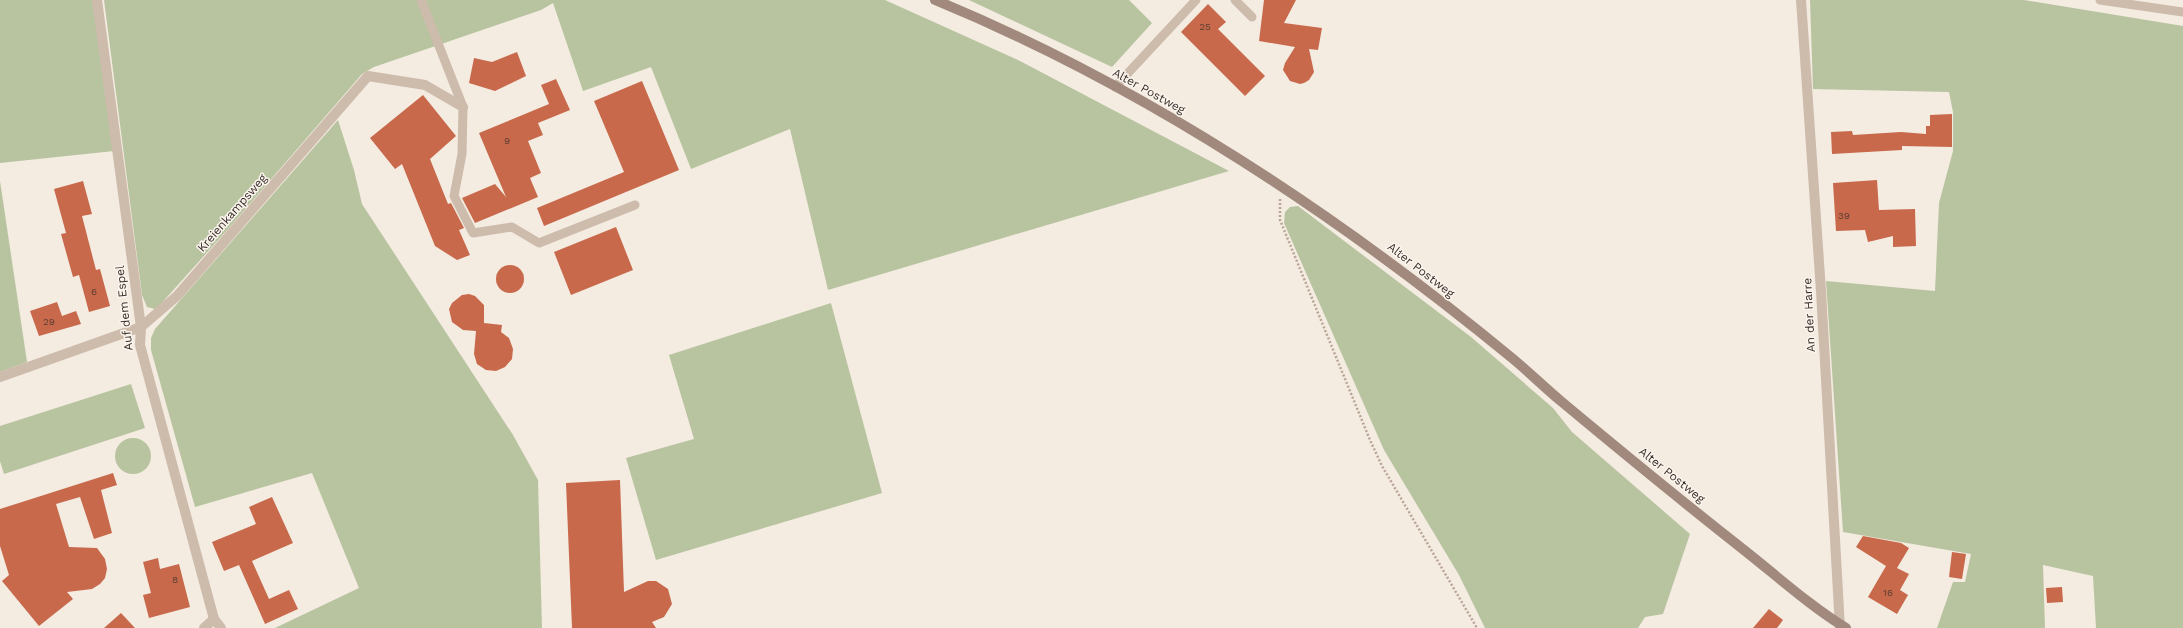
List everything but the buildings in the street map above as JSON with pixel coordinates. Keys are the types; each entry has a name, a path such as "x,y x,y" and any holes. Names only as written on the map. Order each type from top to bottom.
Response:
{"main road":[{"name":"Alter Postweg","path":"934,0 1032,44 1150,106 1281,187 1382,256 1512,358 1657,481 1842,627"}],"street":[{"name":"Auf dem Espel","path":"98,0 141,327 140,345 214,619 221,628"},
{"name":"An der Harre","path":"1801,0 1842,627"},
{"name":"Kreienkampsweg","path":"0,377 141,327 177,296 368,76 425,85 463,107"},
{"path":"204,628 214,619"}],"lane":[{"path":"421,0 463,107 462,154 454,196 473,233 512,227 539,243 635,205"},
{"path":"1115,87 1196,0"},
{"path":"1235,0 1252,17"},
{"path":"2100,0 2183,12"}],"path":[{"path":"1281,187 1280,220 1370,440 1382,466 1477,628"}],"green space":[{"path":"0,0 93,0 114,151 0,163"},
{"path":"104,0 885,0 1020,61 1229,171 828,290 790,129 691,169 651,67 583,91 553,3 541,10 374,67 362,74 229,228 155,309 147,307 142,295"},
{"path":"969,0 1129,0 1152,23 1112,67"},
{"path":"1810,0 2024,0 2183,26 2183,628 2096,628 2093,576 2043,565 2045,628 1937,628 1953,582 1965,582 1971,554 1843,532 1826,281 1935,291 1939,203 1953,151 1953,112 1949,92 1813,89"},
{"path":"338,120 354,170 362,204 513,435 538,480 542,628 275,628 359,588 312,473 195,507 151,350 151,338 155,329"},
{"path":"0,181 27,362 0,372"},
{"path":"1298,206 1471,337 1553,408 1572,432 1690,534 1663,614 1645,617 1638,628 1485,628 1459,575 1384,450 1284,223 1285,212 1290,207"},
{"path":"831,303 882,493 656,560 626,458 694,439 669,355"},
{"path":"131,384 145,428 4,474 0,461 0,426"},
{"path":"137,438 146,443 150,449 150,463 146,469 137,474 129,474 120,469 116,463 115,452 120,443 126,439"}]}
